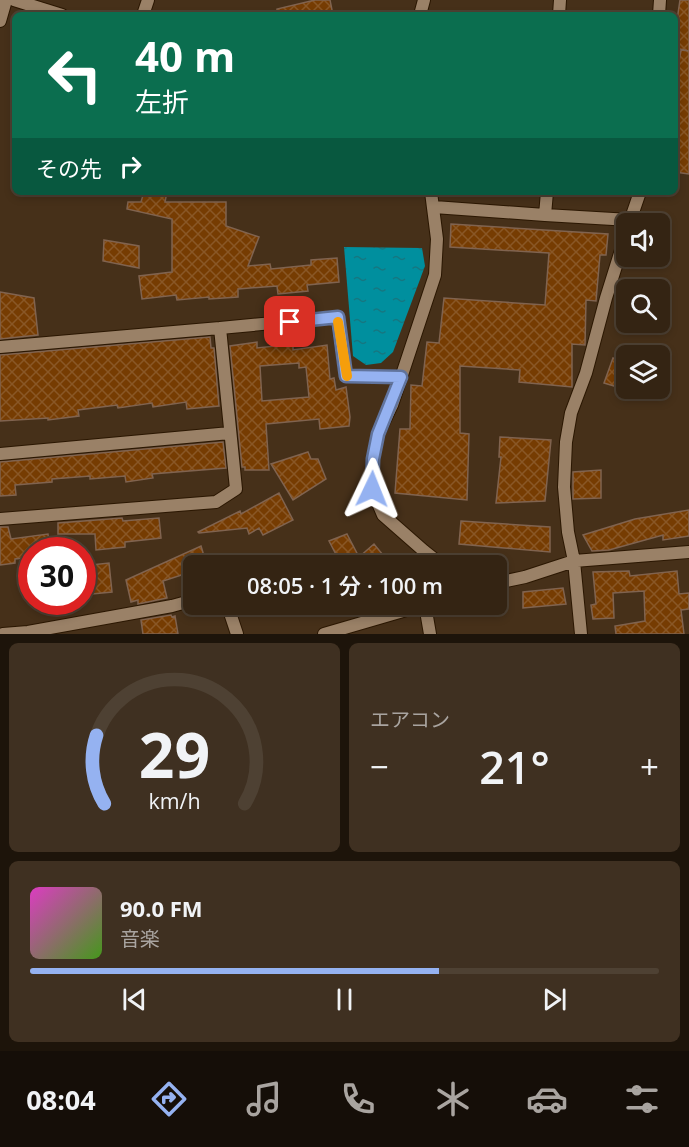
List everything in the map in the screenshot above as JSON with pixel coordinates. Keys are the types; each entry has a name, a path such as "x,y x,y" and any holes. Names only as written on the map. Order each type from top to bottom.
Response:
{"street":[{"path":"0,21 6,0"},
{"path":"14,0 49,5"},
{"path":"429,555 383,514 372,489 373,459 378,434 401,377 435,275 437,238 432,195"},
{"path":"545,215 546,195"},
{"path":"633,213 638,195"},
{"path":"434,207 545,215 616,223"},
{"path":"581,634 564,487 566,442 571,414 586,373 616,266"},
{"path":"0,347 338,317 346,376 401,377"},
{"path":"0,519 216,502 236,489 220,328"},
{"path":"0,454 230,433"},
{"path":"507,581 574,561 689,552"},
{"path":"3,634 28,632 183,603"},
{"path":"231,615 237,634"},
{"path":"324,634 391,615"},
{"path":"427,615 430,634"}],"water":[{"path":"344,247 422,248 425,266 393,352 381,363 366,365 353,356"}],"building":[{"path":"315,0 330,0 332,12 277,12 277,9"},
{"path":"680,0 689,0 689,51 678,49"},
{"path":"681,50 689,51 689,174 678,172 678,68"},
{"path":"143,195 166,195 165,202 226,202 226,226 259,237 248,266 270,264 271,269 311,265 311,260 337,258 339,282 307,285 308,291 278,294 277,286 238,289 238,297 177,300 176,295 142,299 139,276 172,272 172,219 127,209 128,202 141,202"},
{"path":"451,224 608,234 606,255 600,255 596,301 586,300 585,345 572,344 572,387 519,382 520,370 460,366 460,433 469,434 467,500 395,493 400,429 410,429 411,385 422,386 427,342 439,343 444,298 545,305 549,253 450,247"},
{"path":"104,240 139,246 139,268 103,261"},
{"path":"0,292 34,298 38,335 0,339"},
{"path":"210,337 211,348 214,348 219,406 187,409 186,402 153,407 152,403 118,408 117,405 78,410 79,416 48,420 48,418 0,421 0,355"},
{"path":"257,342 257,348 293,344 293,350 327,345 330,379 334,378 336,390 346,387 349,426 320,429 319,419 266,424 269,470 245,470 245,467 242,467 230,346","holes":["299,363 299,368 306,367 309,397 262,401 260,366"]},
{"path":"613,358 616,359 616,387 604,383"},
{"path":"500,437 551,440 545,501 496,503 501,457 499,457"},
{"path":"223,442 226,468 152,474 153,478 126,482 125,476 52,479 52,482 15,485 16,495 0,496 0,462"},
{"path":"308,452 311,459 318,459 326,479 293,500 271,464"},
{"path":"601,470 601,498 573,499 573,472"},
{"path":"279,493 293,520 263,535 259,528 249,534 247,528 198,532 240,511 241,514"},
{"path":"689,510 689,536 663,540 663,535 609,550 592,551 583,535 635,519"},
{"path":"122,518 123,521 159,518 161,538 125,542 125,547 96,550 95,534 58,534 58,523"},
{"path":"461,521 550,527 550,552 459,544"},
{"path":"0,527 8,527 11,539 18,538 18,559 15,559 15,563 0,565"},
{"path":"48,534 48,537 26,537"},
{"path":"347,534 358,555 336,555 329,541"},
{"path":"374,544 383,555 361,555"},
{"path":"201,546 204,555 183,555 183,575 163,581 167,598 138,604 138,600 131,602 126,580"},
{"path":"109,563 112,592 96,594 96,564"},
{"path":"629,571 630,576 677,571 679,594 689,593 689,609 681,610 684,634 616,634 615,626 645,621 644,591 613,593 614,618 593,619 591,605 596,604 593,572"},
{"path":"563,588 566,604 523,608 523,592"},
{"path":"175,616 178,634 143,634 141,620"}],"slow traffic":[{"path":"338,322 347,376"}],"route":[{"path":"290,322 338,317 346,376 401,377 392,405 378,434 373,459 372,489"}]}
